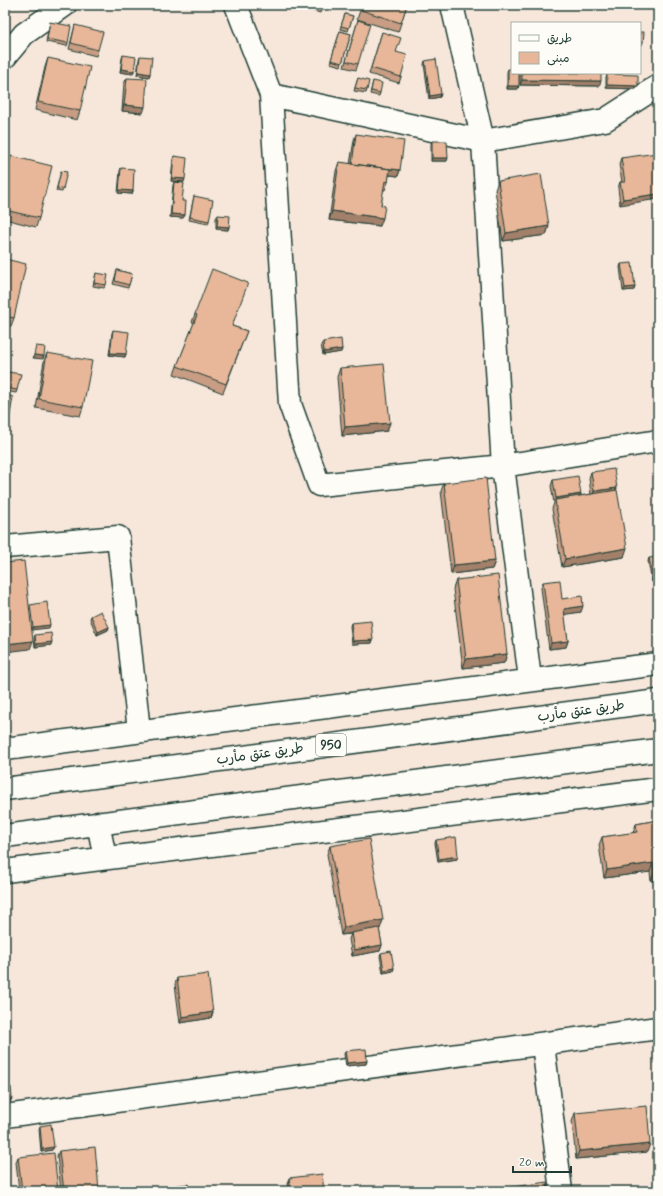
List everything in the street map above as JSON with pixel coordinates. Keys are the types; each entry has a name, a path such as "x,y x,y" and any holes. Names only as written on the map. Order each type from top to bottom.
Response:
{"street":[{"path":"5,57 24,34 65,5"},
{"path":"236,5 271,95 290,404 319,486 503,466 658,441"},
{"path":"452,5 483,141 503,466 530,679"},
{"path":"271,95 483,141 605,120 658,86"},
{"path":"5,547 118,537 139,732"},
{"path":"5,749 530,679 658,664"},
{"name":"طريق عتق مأرب","path":"5,789 658,701"},
{"path":"5,836 658,750"},
{"path":"5,871 658,789"},
{"path":"98,823 105,858"},
{"path":"5,1116 658,1028"},
{"path":"544,1044 561,1191"}],"building":[{"path":"362,5 407,5 401,23 361,10"},
{"path":"345,14 353,16 349,28 341,26"},
{"path":"358,20 370,24 358,64 346,61"},
{"path":"50,22 71,26 68,43 47,39"},
{"path":"75,25 103,32 98,50 71,43"},
{"path":"340,31 351,34 342,63 331,60"},
{"path":"382,32 401,38 396,52 407,55 401,77 371,68"},
{"path":"641,32 644,32 643,42 641,42"},
{"path":"123,55 136,57 134,71 121,69"},
{"path":"140,56 152,57 150,74 138,72"},
{"path":"48,58 90,67 80,111 38,102"},
{"path":"436,59 441,94 430,96 425,61"},
{"path":"508,69 511,69 511,74 519,74 519,86 508,86"},
{"path":"522,74 601,74 601,81 522,80"},
{"path":"607,74 638,75 638,86 607,85"},
{"path":"127,78 147,79 145,107 124,105"},
{"path":"358,78 369,81 367,90 355,88"},
{"path":"373,81 382,83 380,93 371,91"},
{"path":"356,134 404,141 400,170 352,164"},
{"path":"432,141 447,141 448,158 432,158"},
{"path":"657,153 658,194 623,199 620,182 625,182 621,158"},
{"path":"11,156 52,166 39,218 5,210 5,181"},
{"path":"174,156 187,158 185,179 172,178"},
{"path":"339,162 390,169 388,182 385,181 381,205 385,206 383,218 332,211"},
{"path":"121,168 134,169 133,191 119,190"},
{"path":"61,171 67,172 63,189 57,188"},
{"path":"541,174 549,226 506,233 498,181"},
{"path":"174,182 184,183 182,201 186,201 185,215 171,214"},
{"path":"194,196 213,200 209,221 190,217"},
{"path":"218,215 230,216 229,227 217,226"},
{"path":"5,259 26,264 14,318 5,316"},
{"path":"632,263 635,287 625,288 621,264"},
{"path":"212,269 248,283 232,326 247,331 226,384 177,366 197,315 195,314"},
{"path":"117,270 132,274 129,285 115,281"},
{"path":"96,273 108,275 106,285 94,283"},
{"path":"113,330 129,332 126,354 110,353"},
{"path":"658,334 658,345 657,345 656,335"},
{"path":"341,339 342,349 324,352 323,342"},
{"path":"36,346 45,347 44,356 34,355"},
{"path":"47,353 92,361 83,407 39,399"},
{"path":"384,364 390,423 345,427 340,368"},
{"path":"8,372 21,374 17,390 5,388"},
{"path":"5,395 13,397 6,438 5,438"},
{"path":"614,469 617,488 594,491 591,472"},
{"path":"578,476 581,494 556,498 553,480"},
{"path":"486,478 495,561 454,565 444,483"},
{"path":"617,490 627,548 565,559 555,500"},
{"path":"658,557 658,579 653,579 649,558"},
{"path":"24,561 33,641 5,644 5,563"},
{"path":"498,575 507,654 466,659 456,580"},
{"path":"560,580 562,599 582,596 583,606 564,609 568,641 551,643 543,582"},
{"path":"47,602 50,625 33,627 30,605"},
{"path":"101,611 109,627 98,632 91,616"},
{"path":"371,621 373,640 353,641 351,623"},
{"path":"51,633 52,642 36,644 35,635"},
{"path":"658,820 658,872 654,873 653,863 607,870 602,837 637,832 636,824"},
{"path":"456,837 458,856 439,859 436,840"},
{"path":"369,839 383,920 344,927 330,846"},
{"path":"379,928 382,945 354,950 351,933"},
{"path":"391,951 394,968 384,970 381,953"},
{"path":"208,974 213,1012 182,1017 177,978"},
{"path":"366,1049 367,1061 347,1063 345,1051"},
{"path":"11,1087 12,1098 5,1100 5,1088"},
{"path":"647,1106 650,1144 579,1151 575,1113"},
{"path":"51,1124 54,1147 42,1149 40,1126"},
{"path":"95,1147 99,1190 64,1191 59,1151"},
{"path":"54,1153 58,1191 22,1191 18,1157"},
{"path":"322,1174 324,1191 291,1191 289,1178"},
{"path":"547,1182 548,1191 506,1191 506,1188"},
{"path":"188,1184 189,1191 155,1191 155,1188"}]}
